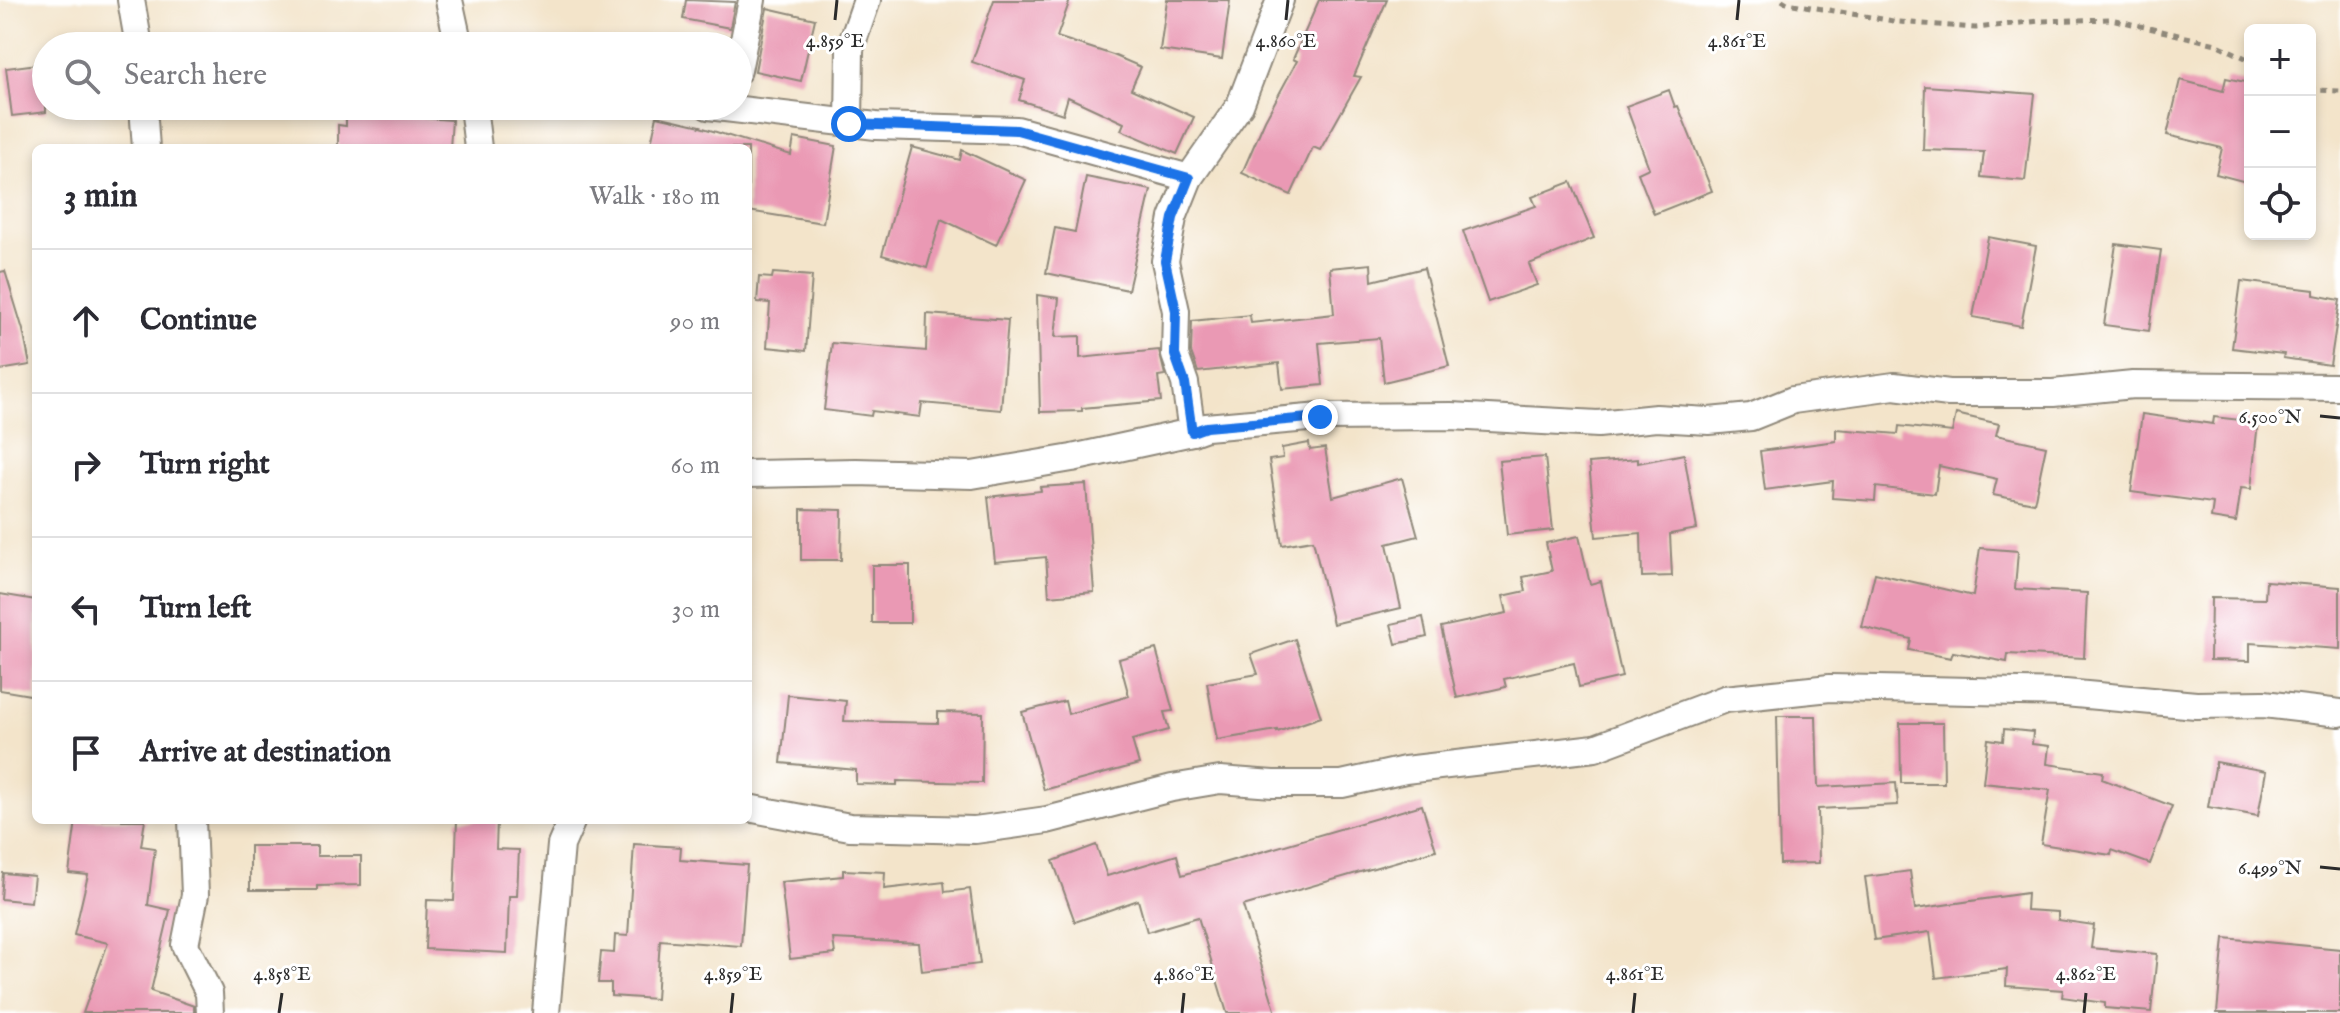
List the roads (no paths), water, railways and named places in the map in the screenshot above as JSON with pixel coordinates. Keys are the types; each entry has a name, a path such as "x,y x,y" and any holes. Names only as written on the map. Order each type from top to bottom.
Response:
{"street":[{"path":"131,0 137,32"},
{"path":"449,0 456,32"},
{"path":"746,32 752,0"},
{"path":"849,124 850,49 867,0"},
{"path":"1192,432 1185,383 1175,355 1176,311 1165,261 1173,218 1189,178 1240,105 1280,0"},
{"path":"752,111 849,124 1017,130 1189,178"},
{"path":"144,120 146,144"},
{"path":"475,120 478,144"},
{"path":"752,474 856,472 972,475 1072,458 1206,427 1320,417 1451,416 1598,424 1656,418 1709,421 1751,417 1793,400 1894,386 1949,393 2053,393 2133,385 2340,387"},
{"path":"752,809 850,827 975,830 1047,820 1172,788 1220,780 1342,784 1405,770 1595,748 1725,699 1830,688 2065,693 2196,705 2264,704 2340,713"},
{"path":"192,824 195,895 185,945 209,993 210,1013"},
{"path":"546,1013 561,845 570,824"}]}
